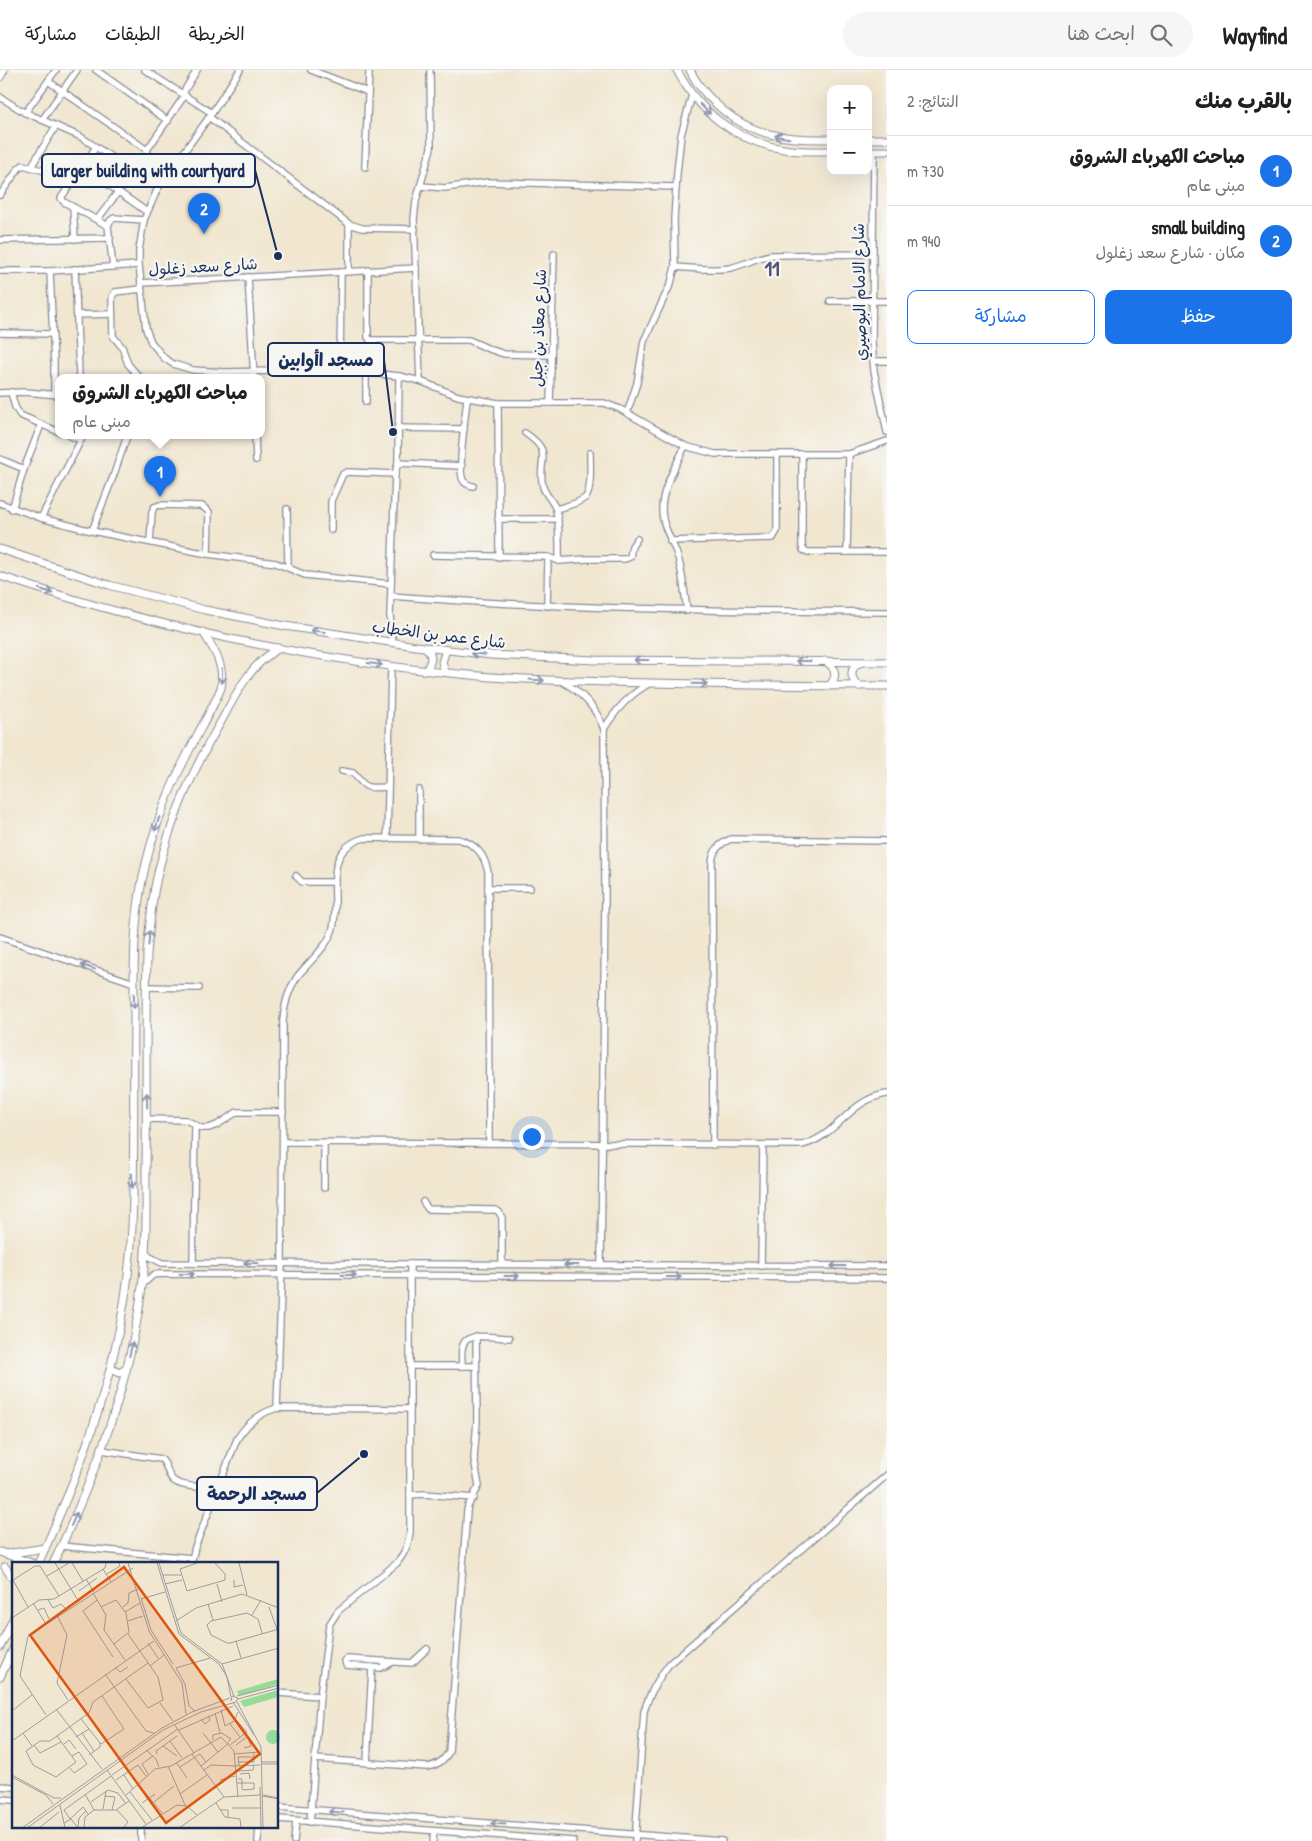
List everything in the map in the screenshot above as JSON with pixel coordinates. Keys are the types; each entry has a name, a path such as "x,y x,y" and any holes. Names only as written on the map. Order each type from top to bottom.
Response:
{"street":[{"path":"0,77 4,70"},
{"path":"25,113 56,70"},
{"path":"42,120 78,70"},
{"path":"96,70 168,121"},
{"path":"145,70 184,94 349,224 362,228 415,229"},
{"path":"48,81 145,149 149,149 168,121 197,70"},
{"path":"218,374 183,368 173,364 157,351 146,332 139,250 144,220 158,188 240,70"},
{"path":"311,70 368,92"},
{"path":"420,381 415,210 430,148 430,70"},
{"path":"676,70 692,96 707,112 723,125 742,136 762,144 783,149 827,151"},
{"path":"690,70 700,87 712,100 739,123 775,136 807,140 827,139"},
{"path":"365,167 369,73"},
{"path":"627,413 637,382 644,341 671,283 675,266 676,187 681,136 692,96"},
{"path":"0,97 25,113 75,133 158,188"},
{"path":"31,167 56,126"},
{"path":"872,139 887,139"},
{"path":"806,151 807,140"},
{"path":"96,147 61,198 62,201 108,226"},
{"path":"872,151 887,151"},
{"path":"0,195 23,165 49,172 68,186"},
{"path":"82,166 147,212"},
{"name":"شارع الامام البوصيري","path":"871,175 873,361 887,432"},
{"path":"420,186 445,188 493,182 676,187"},
{"path":"97,220 118,192"},
{"path":"73,207 75,239"},
{"path":"113,267 108,226 110,220 114,218 144,220"},
{"path":"349,224 349,272"},
{"path":"0,240 110,238"},
{"name":"شارع معاذ بن جبل","path":"550,403 554,254"},
{"path":"675,266 718,269 731,268 758,257 772,255 872,254"},
{"path":"0,270 139,266"},
{"name":"شارع سعد زغلول","path":"112,314 113,293 141,286 248,277 416,268"},
{"path":"75,269 79,374"},
{"path":"50,270 55,375"},
{"path":"368,270 368,338 372,340 469,340 504,354 551,355"},
{"path":"340,370 341,272"},
{"path":"248,277 254,371"},
{"path":"830,301 887,301"},
{"path":"77,315 112,314 113,336 122,347 128,364 137,374"},
{"path":"0,333 53,334"},
{"path":"873,361 887,361"},
{"path":"232,374 254,371 366,371 420,381 467,398 498,403 604,403 614,406 685,446 715,454 849,454 887,441"},
{"path":"366,371 366,402"},
{"path":"394,643 390,616 395,474 398,463 399,376"},
{"path":"11,392 15,407 20,415 55,431"},
{"path":"0,393 55,395"},
{"path":"467,398 462,466 463,480 469,486 473,486"},
{"path":"498,403 499,556"},
{"path":"12,508 40,425"},
{"path":"397,428 464,429"},
{"path":"525,433 539,443 543,450 544,488 556,509 558,519 559,561"},
{"path":"41,518 81,439"},
{"path":"92,531 126,439"},
{"path":"255,439 256,460"},
{"path":"685,446 663,498 662,510 663,523 680,562 687,611"},
{"path":"556,509 581,500 588,493 590,453"},
{"path":"670,541 773,538 777,531 777,454"},
{"path":"802,454 802,548 808,552 887,552"},
{"path":"847,552 849,454"},
{"path":"0,459 24,469"},
{"path":"398,463 462,466"},
{"path":"331,530 332,497 342,474 347,472 395,474"},
{"path":"0,503 41,518 92,531 208,554 276,563 305,575 391,584"},
{"path":"150,542 154,507 160,505 202,506 209,512 208,554"},
{"path":"287,510 288,567"},
{"path":"498,520 558,519"},
{"path":"433,556 548,557 559,561 587,559 625,560 630,557 632,546 637,539"},
{"name":"شارع عمر بن الخطاب","path":"0,549 109,585 204,610 285,626 426,648 517,657 595,660 887,662"},
{"path":"547,606 548,557"},
{"path":"0,576 102,607 203,632 279,648 392,667 563,682 887,686"},
{"path":"391,596 547,606 687,611 887,612"},
{"path":"39,1562 79,1468 111,1365 124,1303 130,1252 134,934 142,881 158,819 185,758 221,688 222,667 217,654 203,632"},
{"path":"54,1562 102,1450 120,1392 135,1333 145,1252 147,1158 146,988 150,920 156,883 170,832 203,752 233,699 253,669 260,661 279,648"},
{"path":"426,648 430,652 431,658 426,670"},
{"path":"445,672 442,662 446,650"},
{"path":"825,661 834,669 835,675 833,681 828,686"},
{"path":"859,686 851,676 852,669 856,664 862,662"},
{"path":"387,839 392,667"},
{"path":"563,682 588,701 598,714 604,729 605,897 601,1265"},
{"path":"604,729 622,705 636,692 650,683"},
{"path":"342,771 353,773 365,787 388,787"},
{"path":"419,790 419,839"},
{"path":"277,1408 282,1275 284,1008 289,992 297,977 320,952 330,937 334,919 336,864 346,847 355,841 364,838 459,839 470,843 480,850 486,861 488,888 489,1144"},
{"path":"713,1145 712,863 713,855 717,848 723,842 731,839 887,841"},
{"path":"296,876 302,882 335,882"},
{"path":"142,881 156,883"},
{"path":"488,888 530,888"},
{"path":"0,937 134,983"},
{"path":"146,988 199,988"},
{"path":"283,1142 802,1145 812,1143 828,1132 865,1100 887,1094"},
{"path":"147,1119 186,1120 201,1128 209,1128 237,1112 283,1112"},
{"path":"193,1263 195,1125"},
{"path":"324,1142 324,1188"},
{"path":"761,1266 763,1145"},
{"path":"132,1158 147,1158"},
{"path":"423,1202 428,1209 496,1210 500,1212 502,1218 502,1264"},
{"path":"145,1252 162,1263 887,1266"},
{"path":"310,1822 320,1696 329,1626 338,1611 397,1562 404,1554 408,1544 410,1532 410,1264"},
{"path":"142,1286 153,1275 159,1274 887,1278"},
{"path":"462,1366 464,1343 468,1338 476,1336 509,1338"},
{"path":"315,1759 427,1767 436,1765 444,1760 449,1752 468,1511 470,1502 474,1498 479,1486 474,1458 477,1420 476,1336"},
{"path":"111,1365 115,1371 123,1372 126,1369"},
{"path":"410,1366 475,1366"},
{"path":"105,1387 112,1385 120,1392"},
{"path":"61,1546 192,1561 217,1488 237,1439 242,1430 258,1416 277,1408 410,1409"},
{"path":"102,1450 161,1459 165,1462 173,1481 179,1485 217,1488"},
{"path":"635,1838 644,1711 659,1676 670,1662 887,1475"},
{"path":"410,1495 424,1494 474,1498"},
{"path":"3,1553 45,1548"},
{"path":"3,1553 28,1562"},
{"path":"3,1566 12,1577"},
{"path":"0,1647 12,1621"},
{"path":"368,1665 394,1662 412,1663 427,1649"},
{"path":"0,1677 12,1650"},
{"path":"368,1665 380,1668 394,1662"},
{"path":"367,1763 368,1665"},
{"path":"279,1693 320,1696"},
{"path":"279,1807 635,1838 722,1841"},
{"path":"279,1819 516,1839 573,1841"},
{"path":"294,1841 296,1821"},
{"path":"141,1841 142,1828"},
{"path":"258,1841 259,1828"},
{"path":"433,1841 434,1831"}],"place":[{"name":"small building","path":"204,234"},
{"name":"larger building with courtyard","path":"278,256"},
{"name":"مسجد اأوابين","path":"393,432"},
{"name":"مباحث الكهرباء الشروق","path":"160,497"},
{"name":"مسجد الرحمة","path":"364,1454"}],"district":[{"name":"11","path":"772,269"}]}
